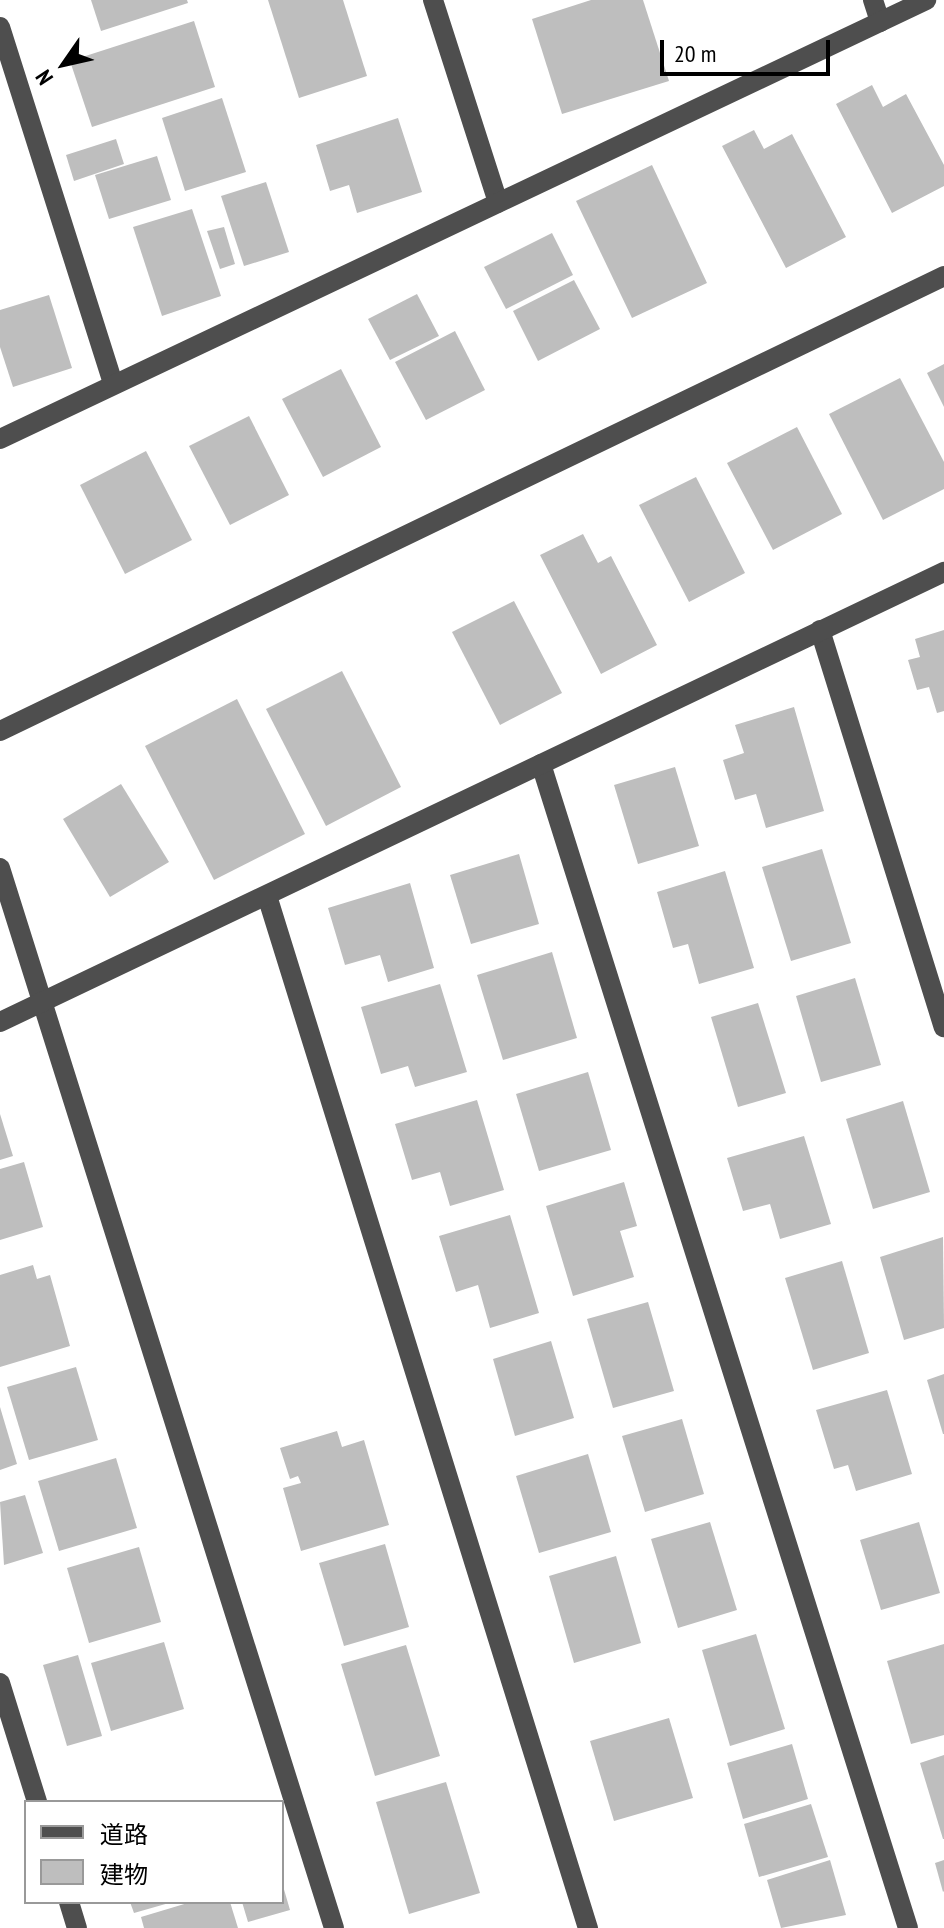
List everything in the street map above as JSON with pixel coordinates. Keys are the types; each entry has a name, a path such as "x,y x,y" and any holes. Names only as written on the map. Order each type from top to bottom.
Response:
{"street":[{"path":"433,0 498,203"},
{"path":"873,0 880,22"},
{"path":"0,439 926,0"},
{"path":"0,27 113,384"},
{"path":"0,731 944,276"},
{"path":"0,1022 268,899 541,764 944,572"},
{"path":"820,630 944,1027"},
{"path":"541,764 908,1928"},
{"path":"0,868 334,1928"},
{"path":"268,899 588,1928"},
{"path":"0,1683 36,1800"},
{"path":"70,1904 77,1928"}],"building":[{"path":"91,0 187,0 188,3 101,31"},
{"path":"268,0 343,0 367,76 299,98"},
{"path":"591,0 643,0 669,81 562,114 532,19"},
{"path":"194,21 215,87 92,127 70,61"},
{"path":"872,85 883,107 906,94 944,165 944,186 892,213 836,104"},
{"path":"222,98 246,172 185,191 162,118"},
{"path":"398,118 422,192 357,213 349,185 330,191 316,145"},
{"path":"754,130 764,149 792,134 846,237 786,268 722,146"},
{"path":"116,139 124,164 74,181 66,155"},
{"path":"157,156 171,200 109,219 95,175"},
{"path":"652,165 707,283 632,318 576,201"},
{"path":"266,182 289,252 244,266 221,196"},
{"path":"192,209 221,296 162,316 133,227"},
{"path":"224,227 235,264 220,269 207,231"},
{"path":"552,233 573,275 506,309 484,267"},
{"path":"574,280 600,329 538,361 513,311"},
{"path":"417,294 439,336 390,360 368,319"},
{"path":"49,295 72,368 13,387 0,347 0,310"},
{"path":"455,331 485,390 426,420 395,362"},
{"path":"944,364 944,407 927,373"},
{"path":"341,369 381,447 323,477 282,399"},
{"path":"900,378 944,462 944,489 883,520 829,414"},
{"path":"249,416 289,495 230,525 189,446"},
{"path":"797,427 842,514 773,550 727,463"},
{"path":"146,451 192,540 125,574 80,485"},
{"path":"696,477 745,573 689,602 639,505"},
{"path":"583,534 598,563 611,556 657,645 601,674 540,555"},
{"path":"514,601 562,693 500,725 452,632"},
{"path":"944,630 944,711 937,713 929,687 917,690 908,660 920,657 915,639"},
{"path":"342,671 401,787 326,826 266,709"},
{"path":"237,699 305,834 214,880 145,746"},
{"path":"794,707 824,811 766,828 756,794 735,800 723,760 744,753 735,725"},
{"path":"675,767 699,846 638,864 614,785"},
{"path":"121,784 169,862 110,897 63,819"},
{"path":"822,849 851,943 791,961 762,867"},
{"path":"519,854 539,924 471,944 450,875"},
{"path":"725,871 754,968 699,984 688,944 673,948 657,892"},
{"path":"410,883 434,968 388,982 380,955 345,965 328,908"},
{"path":"552,952 577,1038 503,1060 477,975"},
{"path":"855,978 881,1065 821,1082 796,996"},
{"path":"440,984 467,1072 415,1087 408,1066 381,1074 361,1007"},
{"path":"758,1003 786,1093 738,1107 711,1017"},
{"path":"588,1072 611,1150 539,1171 516,1094"},
{"path":"477,1100 504,1190 450,1206 440,1172 412,1180 395,1124"},
{"path":"903,1101 930,1192 873,1209 846,1119"},
{"path":"0,1114 13,1156 0,1160"},
{"path":"804,1136 831,1224 780,1239 770,1204 743,1211 727,1158"},
{"path":"24,1162 43,1227 0,1240 0,1169"},
{"path":"624,1182 637,1226 620,1231 634,1277 573,1296 546,1206"},
{"path":"510,1215 539,1313 490,1328 478,1285 456,1292 439,1236"},
{"path":"943,1237 944,1328 904,1340 880,1257"},
{"path":"842,1261 869,1353 813,1370 785,1278"},
{"path":"33,1265 37,1279 50,1275 70,1346 0,1367 0,1275"},
{"path":"648,1302 674,1391 613,1408 587,1319"},
{"path":"551,1341 574,1418 515,1436 493,1359"},
{"path":"76,1367 98,1440 29,1460 7,1387"},
{"path":"944,1374 944,1434 943,1434 927,1380"},
{"path":"887,1390 912,1474 856,1491 848,1465 834,1469 816,1410"},
{"path":"0,1407 17,1464 0,1470"},
{"path":"682,1419 704,1494 645,1512 622,1436"},
{"path":"337,1431 342,1447 364,1440 389,1525 301,1551 283,1488 301,1483 298,1476 290,1479 280,1448"},
{"path":"588,1454 611,1532 539,1553 516,1476"},
{"path":"116,1458 137,1528 59,1551 38,1481"},
{"path":"25,1495 43,1553 4,1565 0,1502"},
{"path":"710,1522 737,1610 678,1628 651,1539"},
{"path":"919,1522 940,1593 881,1610 860,1540"},
{"path":"385,1544 409,1627 344,1646 319,1563"},
{"path":"139,1547 161,1622 89,1643 67,1568"},
{"path":"616,1556 641,1643 574,1663 549,1576"},
{"path":"756,1634 785,1729 730,1746 702,1650"},
{"path":"164,1642 184,1709 111,1731 91,1663"},
{"path":"944,1644 944,1735 911,1744 887,1661"},
{"path":"406,1645 440,1756 375,1776 341,1664"},
{"path":"78,1655 102,1736 67,1746 43,1665"},
{"path":"669,1718 693,1798 614,1821 590,1741"},
{"path":"792,1744 808,1799 743,1819 727,1763"},
{"path":"944,1755 944,1839 943,1839 920,1763"},
{"path":"446,1782 480,1893 409,1914 376,1802"},
{"path":"811,1804 828,1857 759,1877 744,1824"},
{"path":"830,1860 846,1915 781,1928 767,1880"},
{"path":"944,1860 944,1891 943,1892 935,1863"},
{"path":"284,1889 290,1910 248,1922 243,1904 284,1904"},
{"path":"131,1904 166,1904 134,1913"},
{"path":"184,1904 231,1904 238,1928 144,1928 141,1917"}]}
